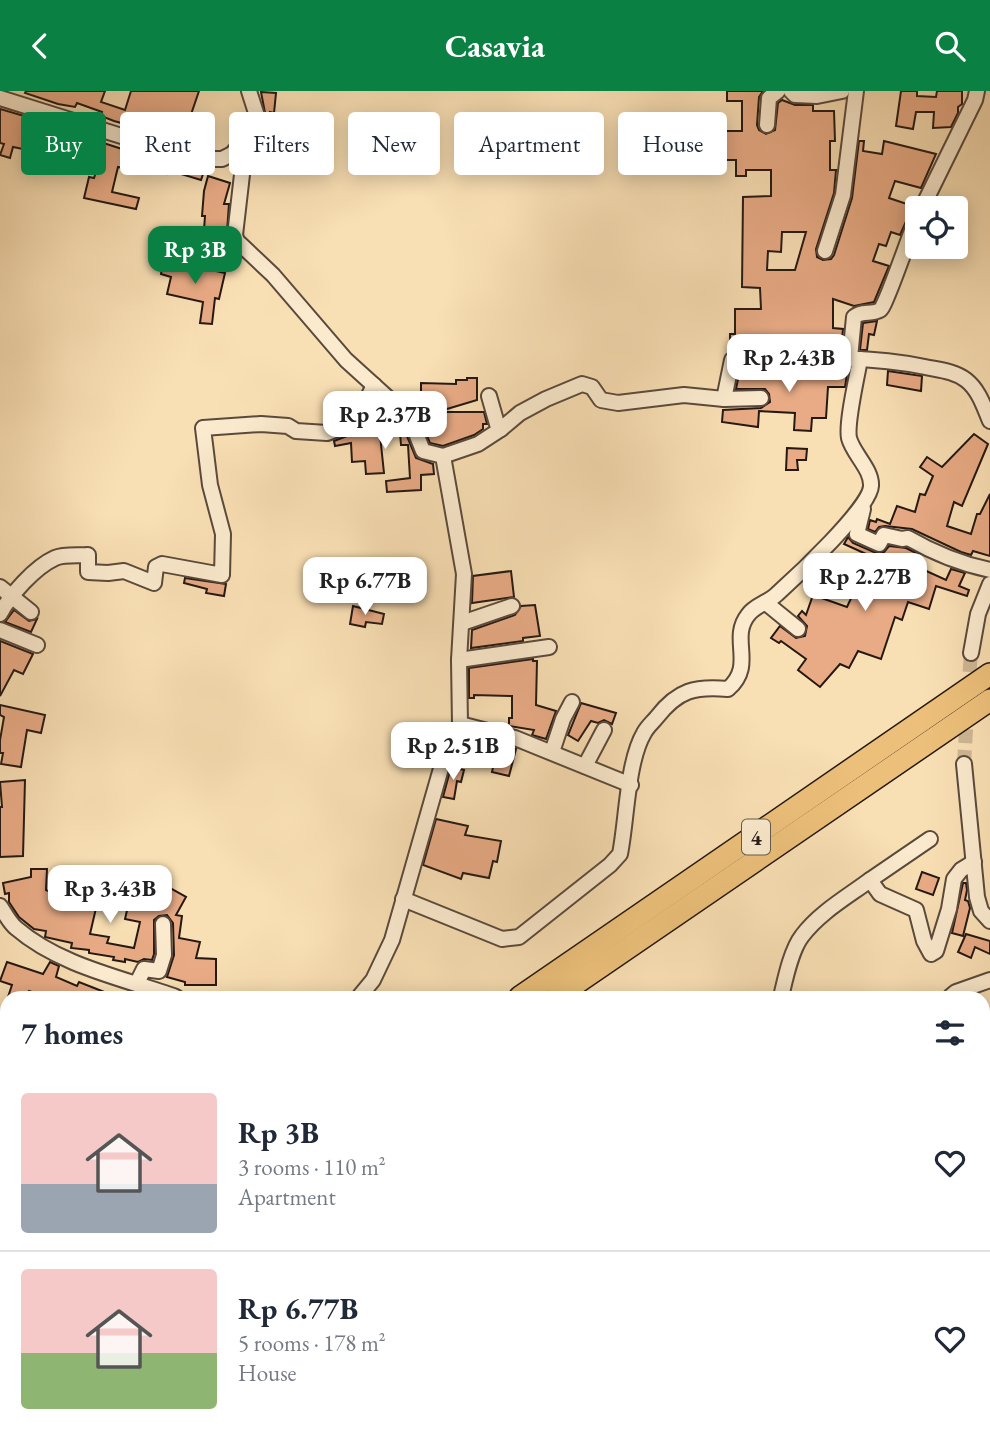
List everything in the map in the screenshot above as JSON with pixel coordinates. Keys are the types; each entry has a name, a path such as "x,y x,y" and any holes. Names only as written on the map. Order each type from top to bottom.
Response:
{"highway":[{"name":"4","path":"529,991 990,674"},
{"name":"4","path":"564,991 990,700"}],"street":[{"path":"250,91 256,112"},
{"path":"767,125 769,97 778,91"},
{"path":"792,91 795,95 817,96 842,91"},
{"path":"825,251 843,195 856,91"},
{"path":"928,196 977,91"},
{"path":"0,98 155,147 206,159 222,159 229,156"},
{"path":"242,175 235,235 237,241 273,275 346,359 410,418 423,451 443,456 478,444 520,414 582,384 592,387 601,400 618,403 684,395 724,399 761,398"},
{"path":"403,899 502,939 519,937 610,865 620,854 634,757 644,734 667,705 686,691 728,689 734,683 743,664 741,632 746,618 755,607 766,603 824,548 850,520 869,493 872,484 849,438 855,358 854,317 862,312 880,311 884,306 905,247"},
{"path":"724,399 732,360 855,358 904,363 954,373 967,381 978,393 990,421"},
{"path":"0,614 6,592 56,558 89,555 89,572 124,571 153,583 156,567 162,564 222,575 223,534 210,485 203,428 261,424 288,426 296,431 327,433 348,425 359,417 374,385"},
{"path":"489,396 497,424 502,429"},
{"path":"364,991 373,981 392,940 448,744 460,724 459,660 464,574 443,456"},
{"path":"862,503 864,510 856,529 857,534 879,544 884,535 908,538 958,561 990,570"},
{"path":"971,653 978,614 990,585"},
{"path":"6,592 31,611"},
{"path":"766,603 798,629"},
{"path":"462,623 512,606"},
{"path":"0,630 37,645"},
{"path":"459,660 549,647"},
{"path":"552,752 572,702"},
{"path":"460,724 515,738 631,785"},
{"path":"585,765 604,730"},
{"path":"964,764 979,904 981,911 990,921"},
{"path":"782,991 800,937 834,906 930,839"},
{"path":"870,880 880,894 916,909 924,941 931,954 936,951 949,909 954,879 961,870 974,862"},
{"path":"0,906 5,925 15,928 46,949 93,970 159,991"},
{"path":"137,983 144,969 159,971 164,948 163,924"},
{"path":"959,991 990,980"}],"building":[{"path":"105,91 101,102 125,110 131,91 199,91 192,112 120,112 120,123 106,118 106,112 77,103 75,107 58,104 25,93"},
{"path":"727,91 763,91 759,97 757,125 759,130 766,134 775,130 778,103 782,100 795,105 813,105 813,111 834,111 835,141 830,141 830,170 836,170 834,193 816,249 817,257 823,260 831,259 834,255 852,198 859,141 864,141 863,151 882,154 884,141 936,154 921,188 895,181 889,198 905,203 905,224 900,235 891,232 886,246 879,244 873,261 889,266 874,302 854,306 833,299 833,328 843,329 841,349 730,351 730,334 735,334 735,309 761,309 760,288 742,287 743,197 771,196 771,170 746,170 746,176 736,176 736,160 727,160 727,131 742,131 742,101 727,101","holes":["782,232 806,232 795,270 767,270 768,251 781,252"]},
{"path":"901,91 917,91 917,96 936,97 937,91 962,91 962,104 958,107 951,127 933,128 934,112 916,112 913,129 896,126"},
{"path":"261,92 276,93 274,112 265,112"},
{"path":"0,109 21,115 21,149 13,147 10,158 0,155 4,144 0,143"},
{"path":"106,144 120,148 120,167 112,192 139,198 136,209 84,198 89,177 94,178 95,175 106,175"},
{"path":"184,175 203,175 201,180"},
{"path":"208,176 230,183 224,204 229,204 226,245 203,244 205,216 202,216"},
{"path":"163,262 176,265 176,262 225,273 219,299 215,298 212,324 200,323 203,302 167,294 171,277 161,274"},
{"path":"877,321 874,335 869,334 867,350 860,350 863,323"},
{"path":"848,368 845,387 828,387 826,418 812,418 811,431 794,430 795,413 759,411 758,427 722,422 723,410 761,408 770,402 765,389 736,389 740,369"},
{"path":"888,371 922,376 921,391 887,385"},
{"path":"477,378 477,400 437,412 484,412 487,424 483,424 483,429 474,435 443,446 430,443 418,413 421,413 421,383 456,384 456,380"},
{"path":"375,405 384,407 385,419 395,418 402,424 416,458 433,464 434,474 421,475 421,490 387,492 386,481 410,478 408,445 401,445 400,433 380,435 384,473 366,474 365,461 352,462 351,443 335,446 334,441 352,434 362,426 372,425 372,412"},
{"path":"974,434 988,444 962,506 954,502 947,526 971,534 977,514 980,514 990,494 990,556 973,551 971,555 961,552 912,529 885,526 879,527 875,532 868,529 870,520 876,522 877,519 890,524 897,506 915,512 920,494 925,495 933,476 920,467 927,457 942,467"},
{"path":"787,448 807,449 806,460 797,460 798,470 786,470"},
{"path":"848,537 853,543 876,553 884,552 889,546 906,548 918,554 913,565 946,580 951,569 965,573 959,586 969,590 967,596 936,586 929,609 908,602 902,620 895,617 881,659 858,651 849,668 840,664 820,687 798,670 806,659 781,641 779,643 771,638 780,626 796,638 805,636 807,626 798,616 802,611 806,615 813,595 847,607 861,577 866,578 875,558 844,544"},
{"path":"511,571 514,597 472,603 473,576"},
{"path":"185,578 226,584 224,596 206,593 207,589 184,583"},
{"path":"535,605 540,636 471,648 472,630 515,615 521,606"},
{"path":"353,606 384,614 382,624 366,622 365,627 350,624"},
{"path":"14,610 29,621 37,619 31,632 5,622"},
{"path":"0,641 33,654 23,674 14,670 0,696"},
{"path":"533,659 537,661 536,705 556,711 546,739 532,735 534,730 509,726 509,718 512,718 512,696 474,695 474,698 469,698 469,668"},
{"path":"581,703 616,713 612,724 604,720 598,723 591,721 578,741 568,735"},
{"path":"0,705 45,715 41,733 27,730 21,767 1,764 3,753 0,753 0,740 4,717 0,715"},
{"path":"498,744 516,749 509,776 492,772"},
{"path":"451,767 464,770 461,782 457,781 454,799 443,797"},
{"path":"25,780 23,856 0,857 0,782"},
{"path":"436,819 468,826 465,835 501,841 497,862 493,861 489,878 463,873 461,879 423,865"},
{"path":"31,869 47,869 46,890 83,906 86,888 100,891 90,934 109,937 107,943 134,948 140,922 125,919 129,902 140,904 154,879 186,897 176,915 182,916 179,938 200,942 196,958 216,959 216,985 185,985 185,982 167,977 174,955 173,923 167,915 154,920 152,960 113,960 114,957 71,948 72,943 45,937 46,931 34,929 19,917 9,902 9,893 5,894 3,883 31,877"},
{"path":"922,872 939,878 933,895 916,889"},
{"path":"963,883 966,883 965,900 970,908 963,936 952,933"},
{"path":"966,934 990,941 990,954 975,947 971,958 958,952"},
{"path":"7,962 43,974 50,962 59,966 56,977 77,986 79,982 102,991 10,991 12,985 0,981"}],"tunnel":[{"path":"968,693 971,653"},
{"path":"964,764 967,713"}]}
